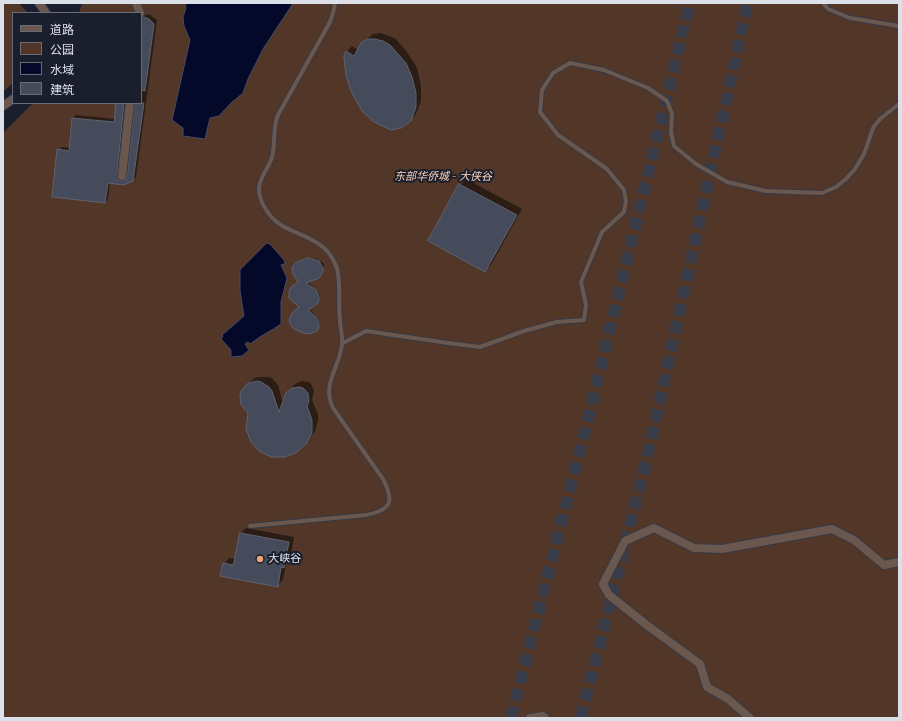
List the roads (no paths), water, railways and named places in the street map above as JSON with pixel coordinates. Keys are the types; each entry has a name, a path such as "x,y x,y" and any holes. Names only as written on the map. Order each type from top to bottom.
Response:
{"street":[{"path":"39,3 45,12"},
{"path":"3,106 12,100"},
{"path":"122,176 130,104"},
{"path":"750,718 728,699 707,687 700,664 609,595 603,584 625,541 654,528 694,548 722,549 832,529 854,540 884,566 899,562"},
{"path":"530,718 543,716 545,718"}],"lane":[{"path":"250,526 366,515 381,511 387,506 391,496 383,479 330,402 328,396 331,379 343,343 340,321 338,271 335,263 324,247 313,240 277,223 263,206 260,197 259,188 261,179 272,158 278,115 330,22 335,3"},
{"path":"823,3 828,9 850,18 899,26"},
{"path":"343,343 366,331 448,343 480,346 524,331 557,322 584,320 586,305 581,282 602,232 624,212 626,201 624,190 607,169 558,135 540,112 542,90 553,73 570,63 604,70 648,88 667,101 672,114 671,132 674,146 696,164 728,182 766,191 822,193 836,187 846,180 856,169 864,154 874,128 880,119 899,104"}],"water":[{"path":"185,3 292,3 263,49 248,79 243,93 219,116 210,118 205,139 183,136 183,128 172,120 190,40 184,26 183,17 186,8"},
{"path":"267,243 270,244 284,260 285,264 281,265 287,278 281,302 281,324 250,344 248,342 245,344 249,350 242,356 231,357 231,350 221,339 223,336 222,335 244,316 240,291 240,270"}],"tunnel":[{"path":"511,718 586,427 690,3"},
{"path":"581,718 647,458 748,3"}],"place":[{"name":"大峡谷","path":"260,559"}],"park label":[{"name":"东部华侨城 - 大侠谷","path":"443,177"}]}
